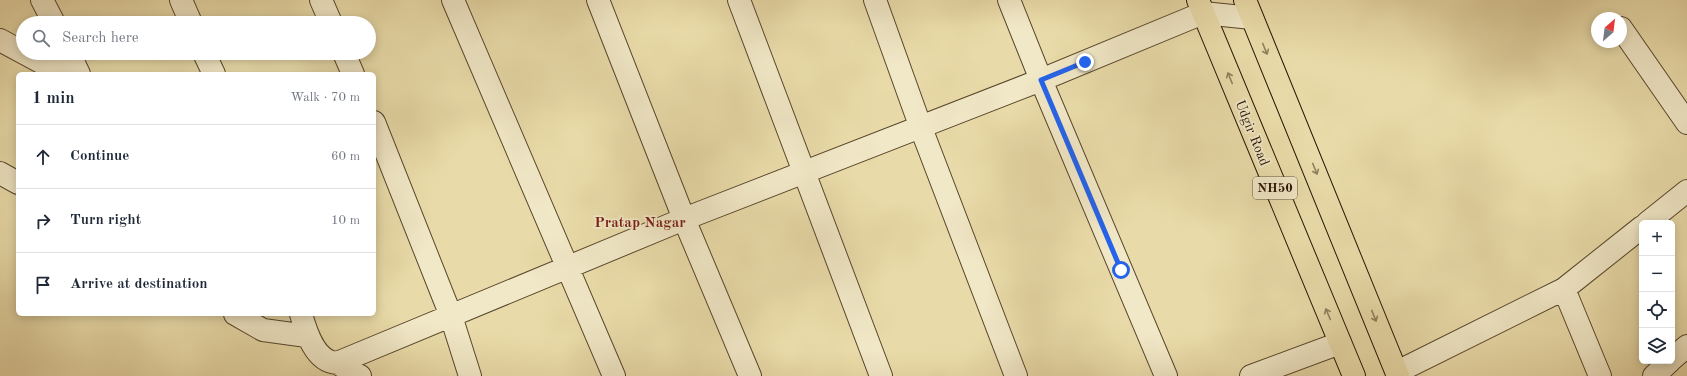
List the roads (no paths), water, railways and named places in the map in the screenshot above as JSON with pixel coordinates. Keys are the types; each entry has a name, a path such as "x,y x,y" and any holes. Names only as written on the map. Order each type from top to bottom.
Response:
{"highway":[{"name":"Udgir Road","path":"1200,7 1354,376"},
{"name":"NH50","path":"1249,9 1398,374"}],"street":[{"path":"42,0 50,16"},
{"path":"180,0 188,16"},
{"path":"321,0 328,16"},
{"path":"453,0 614,376"},
{"path":"598,0 684,219 750,376"},
{"path":"739,0 881,376"},
{"path":"875,0 921,128 1016,376"},
{"path":"1009,0 1041,80 1166,376"},
{"path":"302,316 307,336 324,360 330,363 337,363 684,219 1041,80 1200,7 1249,9"},
{"path":"1627,37 1687,123"},
{"path":"0,40 16,49"},
{"path":"37,60 59,72"},
{"path":"71,60 77,72"},
{"path":"207,60 213,72"},
{"path":"347,60 352,72"},
{"path":"376,127 450,316 470,376"},
{"path":"0,173 16,182"},
{"path":"1651,220 1687,191"},
{"path":"1398,374 1564,289 1639,229"},
{"path":"1564,289 1600,376"},
{"path":"238,316 262,330 307,336"},
{"path":"1251,376 1340,343"},
{"path":"1675,356 1687,346"},
{"path":"337,363 360,376"},
{"path":"1654,376 1667,364"}],"district":[{"name":"Pratap Nagar","path":"640,223"}]}
